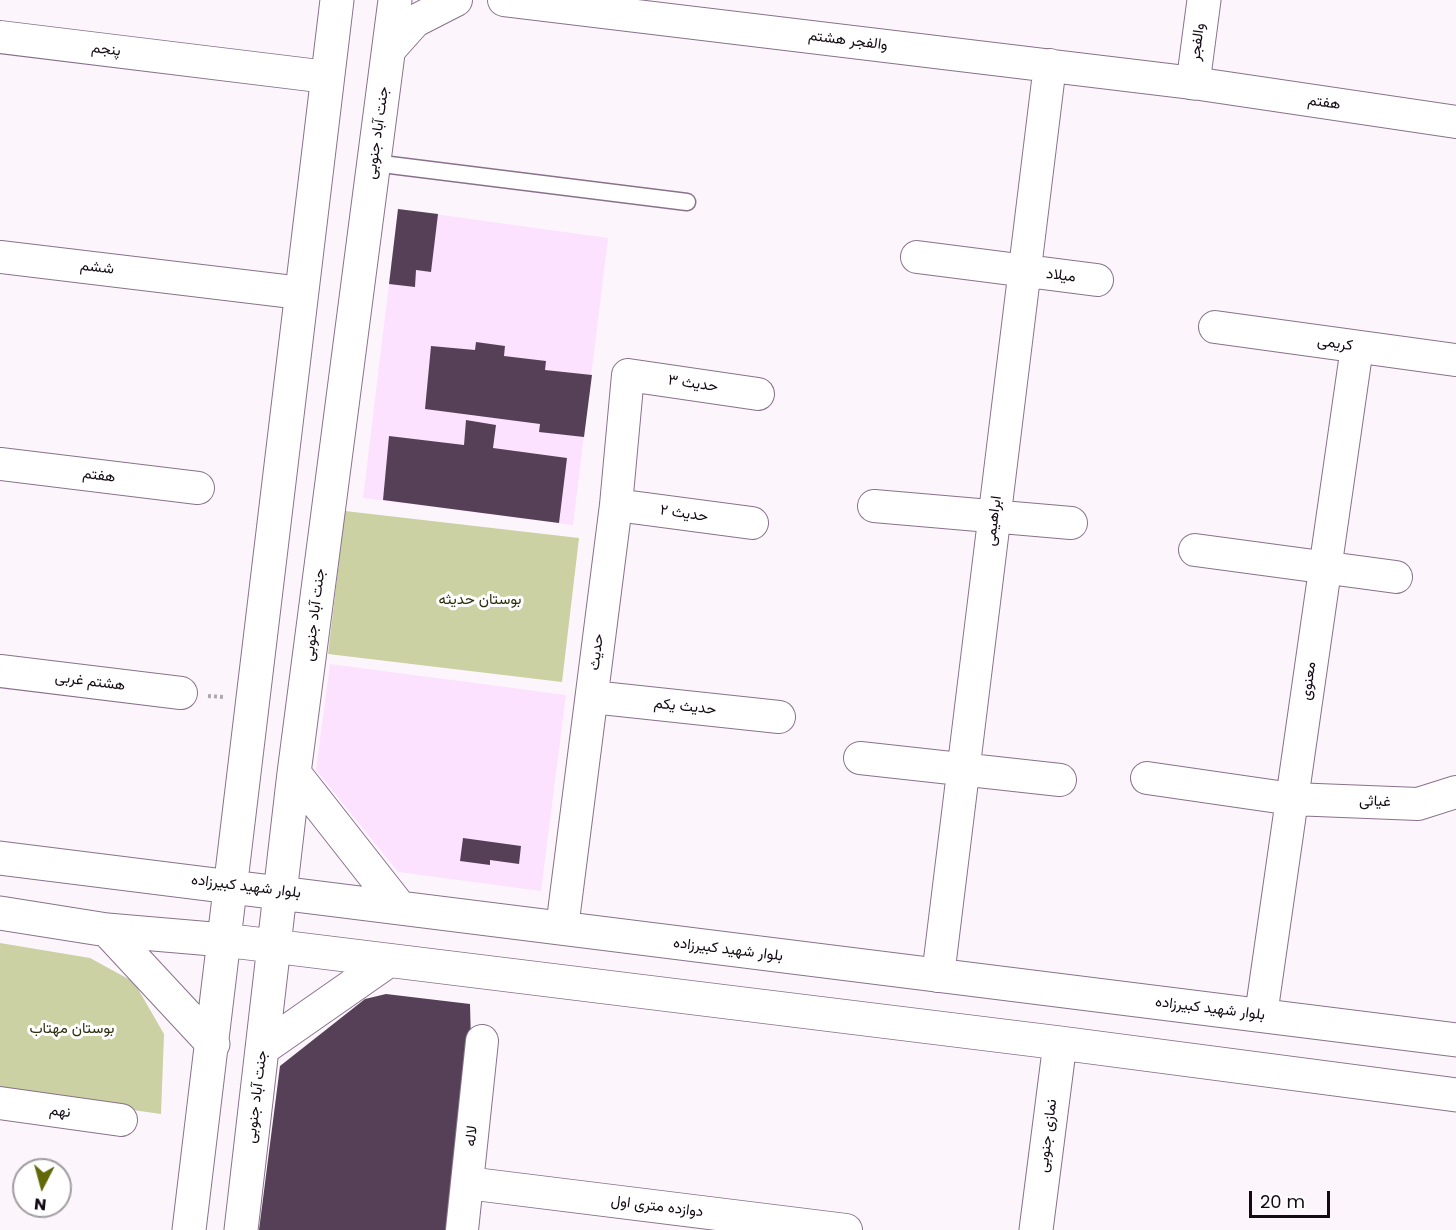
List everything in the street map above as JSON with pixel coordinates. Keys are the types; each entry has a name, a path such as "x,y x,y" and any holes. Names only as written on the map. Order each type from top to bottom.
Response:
{"main road":[{"path":"189,1230 213,1044 228,886 337,0"},
{"name":"جنت آباد جنوبی","path":"241,1230 279,890 395,0"},
{"name":"والفجر","path":"1193,83 1204,0"},
{"path":"294,773 400,908"},
{"name":"بلوار شهید کبیرزاده","path":"0,858 228,886 279,890 400,908 1456,1040"},
{"path":"0,914 107,930 224,940 1060,1043 1456,1095"},
{"path":"107,930 213,1044"},
{"path":"262,1049 388,961"},
{"name":"نمازی جنوبی","path":"1036,1230 1060,1043"}],"street":[{"path":"390,48 415,21 456,0"},
{"name":"والفجر هشتم","path":"504,0 1193,83"},
{"name":"پنجم","path":"0,38 327,77"},
{"name":"ابراهیمی","path":"938,976 1050,65"},
{"name":"هفتم","path":"1193,83 1456,122"},
{"name":"ششم","path":"0,257 301,292"},
{"name":"میلاد","path":"916,257 1097,280"},
{"name":"کریمی","path":"1215,327 1455,360"},
{"name":"معنوی","path":"1261,1015 1357,347"},
{"name":"حدیث ۳","path":"628,375 758,394"},
{"name":"حدیث","path":"562,928 616,505 628,375"},
{"name":"هفتم","path":"0,464 198,488"},
{"name":"حدیث ۲","path":"616,505 752,523"},
{"path":"874,506 1071,523"},
{"path":"1195,550 1396,577"},
{"name":"هشتم غربی","path":"0,671 180,693"},
{"name":"حدیث یکم","path":"592,697 779,717"},
{"path":"860,758 1060,780"},
{"name":"غیاثی","path":"1148,778 1292,799 1418,804 1456,792"},
{"name":"لاله","path":"462,1230 482,1041"},
{"name":"نهم","path":"0,1103 121,1120"},
{"name":"دوازده متری اول","path":"467,1183 846,1230"}],"lane":[{"path":"374,163 687,202"}],"path":[{"path":"180,693 251,700"}],"shaded area":[{"path":"398,209 608,238 573,525 363,498"},
{"path":"330,664 566,695 541,891 398,872 316,770"}],"green space":[{"name":"بوستان حدیثه","path":"345,511 579,538 562,682 328,654"},
{"name":"بوستان مهتاب","path":"0,943 90,958 134,982 164,1034 161,1114 0,1091"}],"building":[{"path":"398,209 438,214 431,272 416,270 415,287 389,284"},
{"path":"476,342 505,346 504,356 546,361 545,370 592,375 584,437 539,432 540,424 425,409 431,346 475,350"},
{"path":"466,420 496,425 493,448 567,458 559,523 383,500 389,436 464,445"},
{"path":"463,838 521,846 519,864 490,860 490,865 460,861"},
{"path":"386,994 470,1004 471,1043 448,1230 259,1230 280,1066 365,999"}]}
